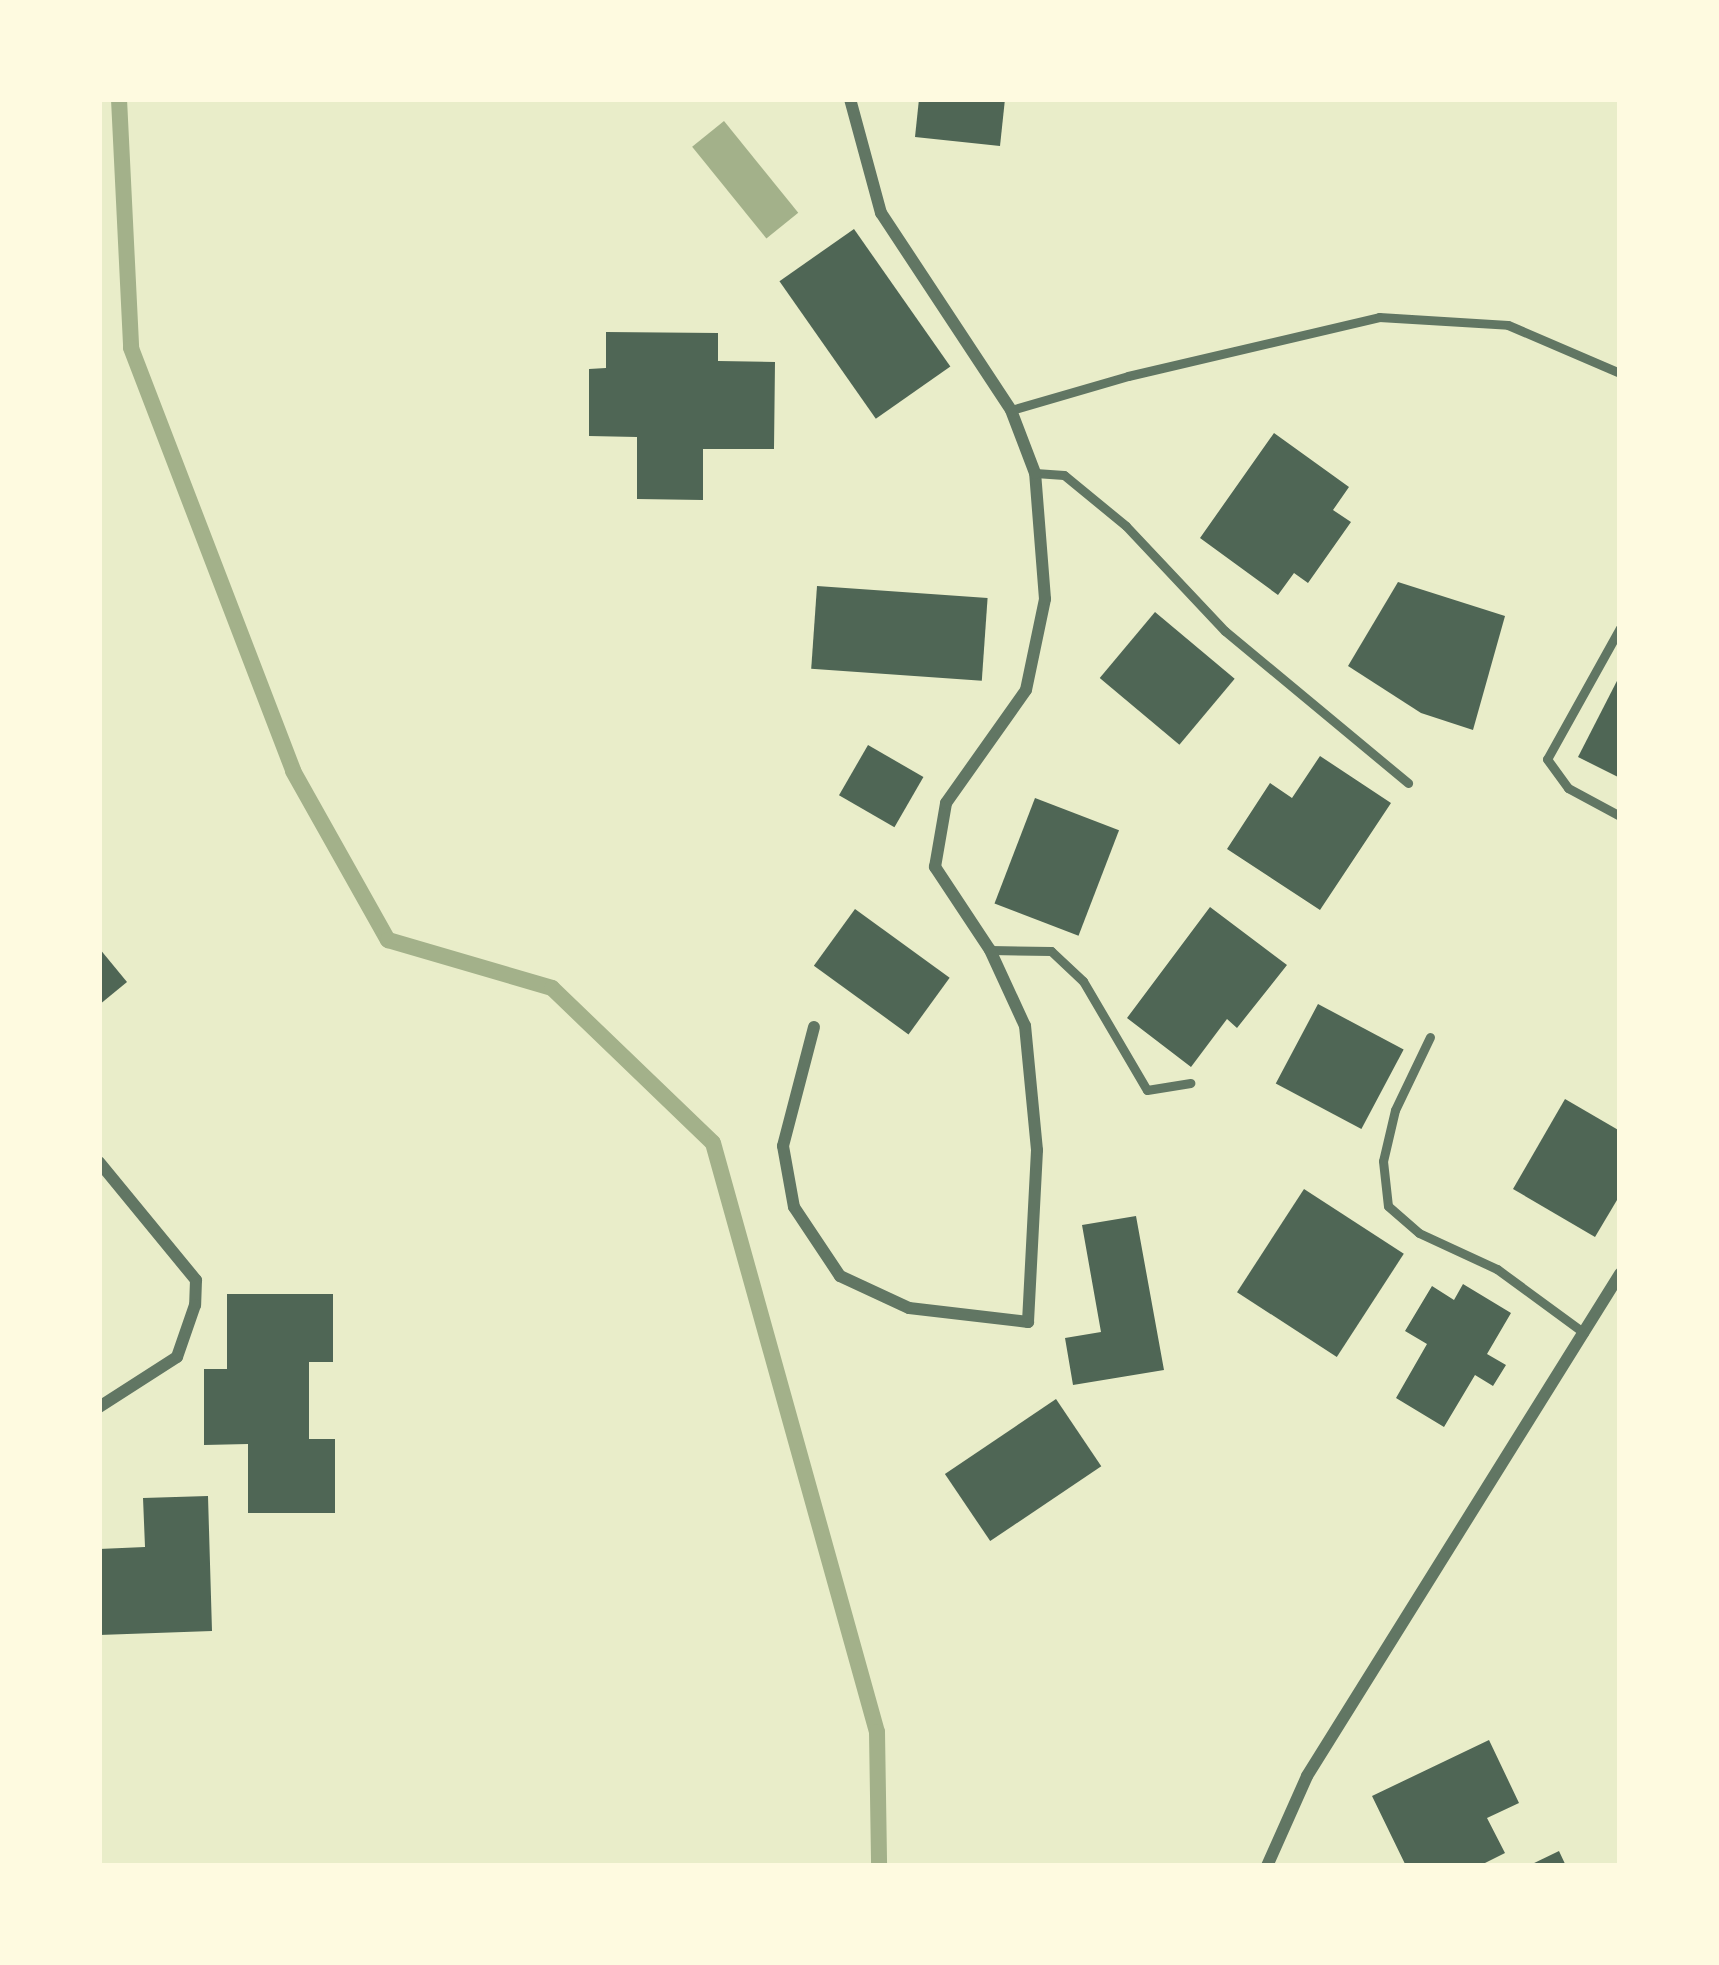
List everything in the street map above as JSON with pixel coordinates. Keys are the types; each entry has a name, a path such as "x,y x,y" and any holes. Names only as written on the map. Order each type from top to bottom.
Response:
{"street":[{"path":"814,1027 783,1146 794,1207 840,1276 909,1308 1028,1322 1037,1150 1025,1026 990,950 935,867 946,803 1026,691 1045,599 1035,472 1011,410 881,213 850,99"},
{"path":"99,1162 196,1280 195,1305 177,1357 99,1407"},
{"path":"1267,1866 1307,1776 1620,1274"}],"lane":[{"path":"1011,410 1128,376 1379,317 1508,325 1620,373"},
{"path":"1035,472 1064,475 1126,526 1225,631 1408,783"},
{"path":"1620,628 1547,759 1568,788 1620,816"},
{"path":"990,950 1051,951 1083,981 1147,1090 1190,1083"},
{"path":"1430,1037 1395,1110 1383,1162 1388,1206 1419,1234 1498,1269 1584,1334"}],"shaded area":[{"path":"724,121 798,213 766,239 692,147"}],"building":[{"path":"919,99 1005,99 1000,146 915,137"},
{"path":"854,229 950,367 876,419 779,281"},
{"path":"606,332 718,333 718,361 775,362 774,449 703,449 703,500 637,499 637,437 589,436 589,369 606,368"},
{"path":"1274,433 1349,487 1333,510 1351,522 1308,583 1294,573 1278,595 1200,538"},
{"path":"1398,582 1505,616 1473,730 1421,713 1348,666"},
{"path":"817,586 988,598 982,681 811,669"},
{"path":"1155,612 1235,679 1179,745 1100,678"},
{"path":"1620,675 1620,778 1578,757"},
{"path":"868,745 923,777 894,827 839,795"},
{"path":"1320,756 1391,803 1320,910 1227,849 1270,783 1292,798"},
{"path":"1035,798 1119,830 1079,936 995,903"},
{"path":"1210,907 1287,965 1237,1028 1227,1019 1191,1067 1127,1018"},
{"path":"855,909 950,978 909,1034 814,966"},
{"path":"99,948 127,982 99,1005"},
{"path":"1318,1004 1404,1050 1361,1129 1276,1083"},
{"path":"1565,1099 1620,1131 1620,1195 1595,1237 1513,1189"},
{"path":"1304,1189 1404,1254 1337,1357 1237,1292"},
{"path":"1136,1216 1164,1370 1073,1385 1065,1338 1101,1332 1082,1225"},
{"path":"1463,1284 1511,1313 1487,1354 1506,1365 1493,1386 1475,1375 1444,1427 1396,1398 1427,1344 1405,1331 1432,1286 1454,1300"},
{"path":"227,1294 333,1294 333,1362 309,1362 309,1439 335,1439 335,1513 248,1513 248,1444 204,1445 204,1369 227,1369"},
{"path":"1056,1399 1101,1466 990,1541 945,1474"},
{"path":"208,1496 212,1631 99,1635 99,1549 145,1547 143,1498"},
{"path":"1489,1740 1519,1803 1487,1818 1505,1853 1479,1866 1406,1866 1372,1796"},
{"path":"1559,1851 1566,1866 1528,1866"}],"waterway":[{"path":"119,99 131,348 293,771 388,940 552,988 713,1143 877,1732 879,1866"}]}
